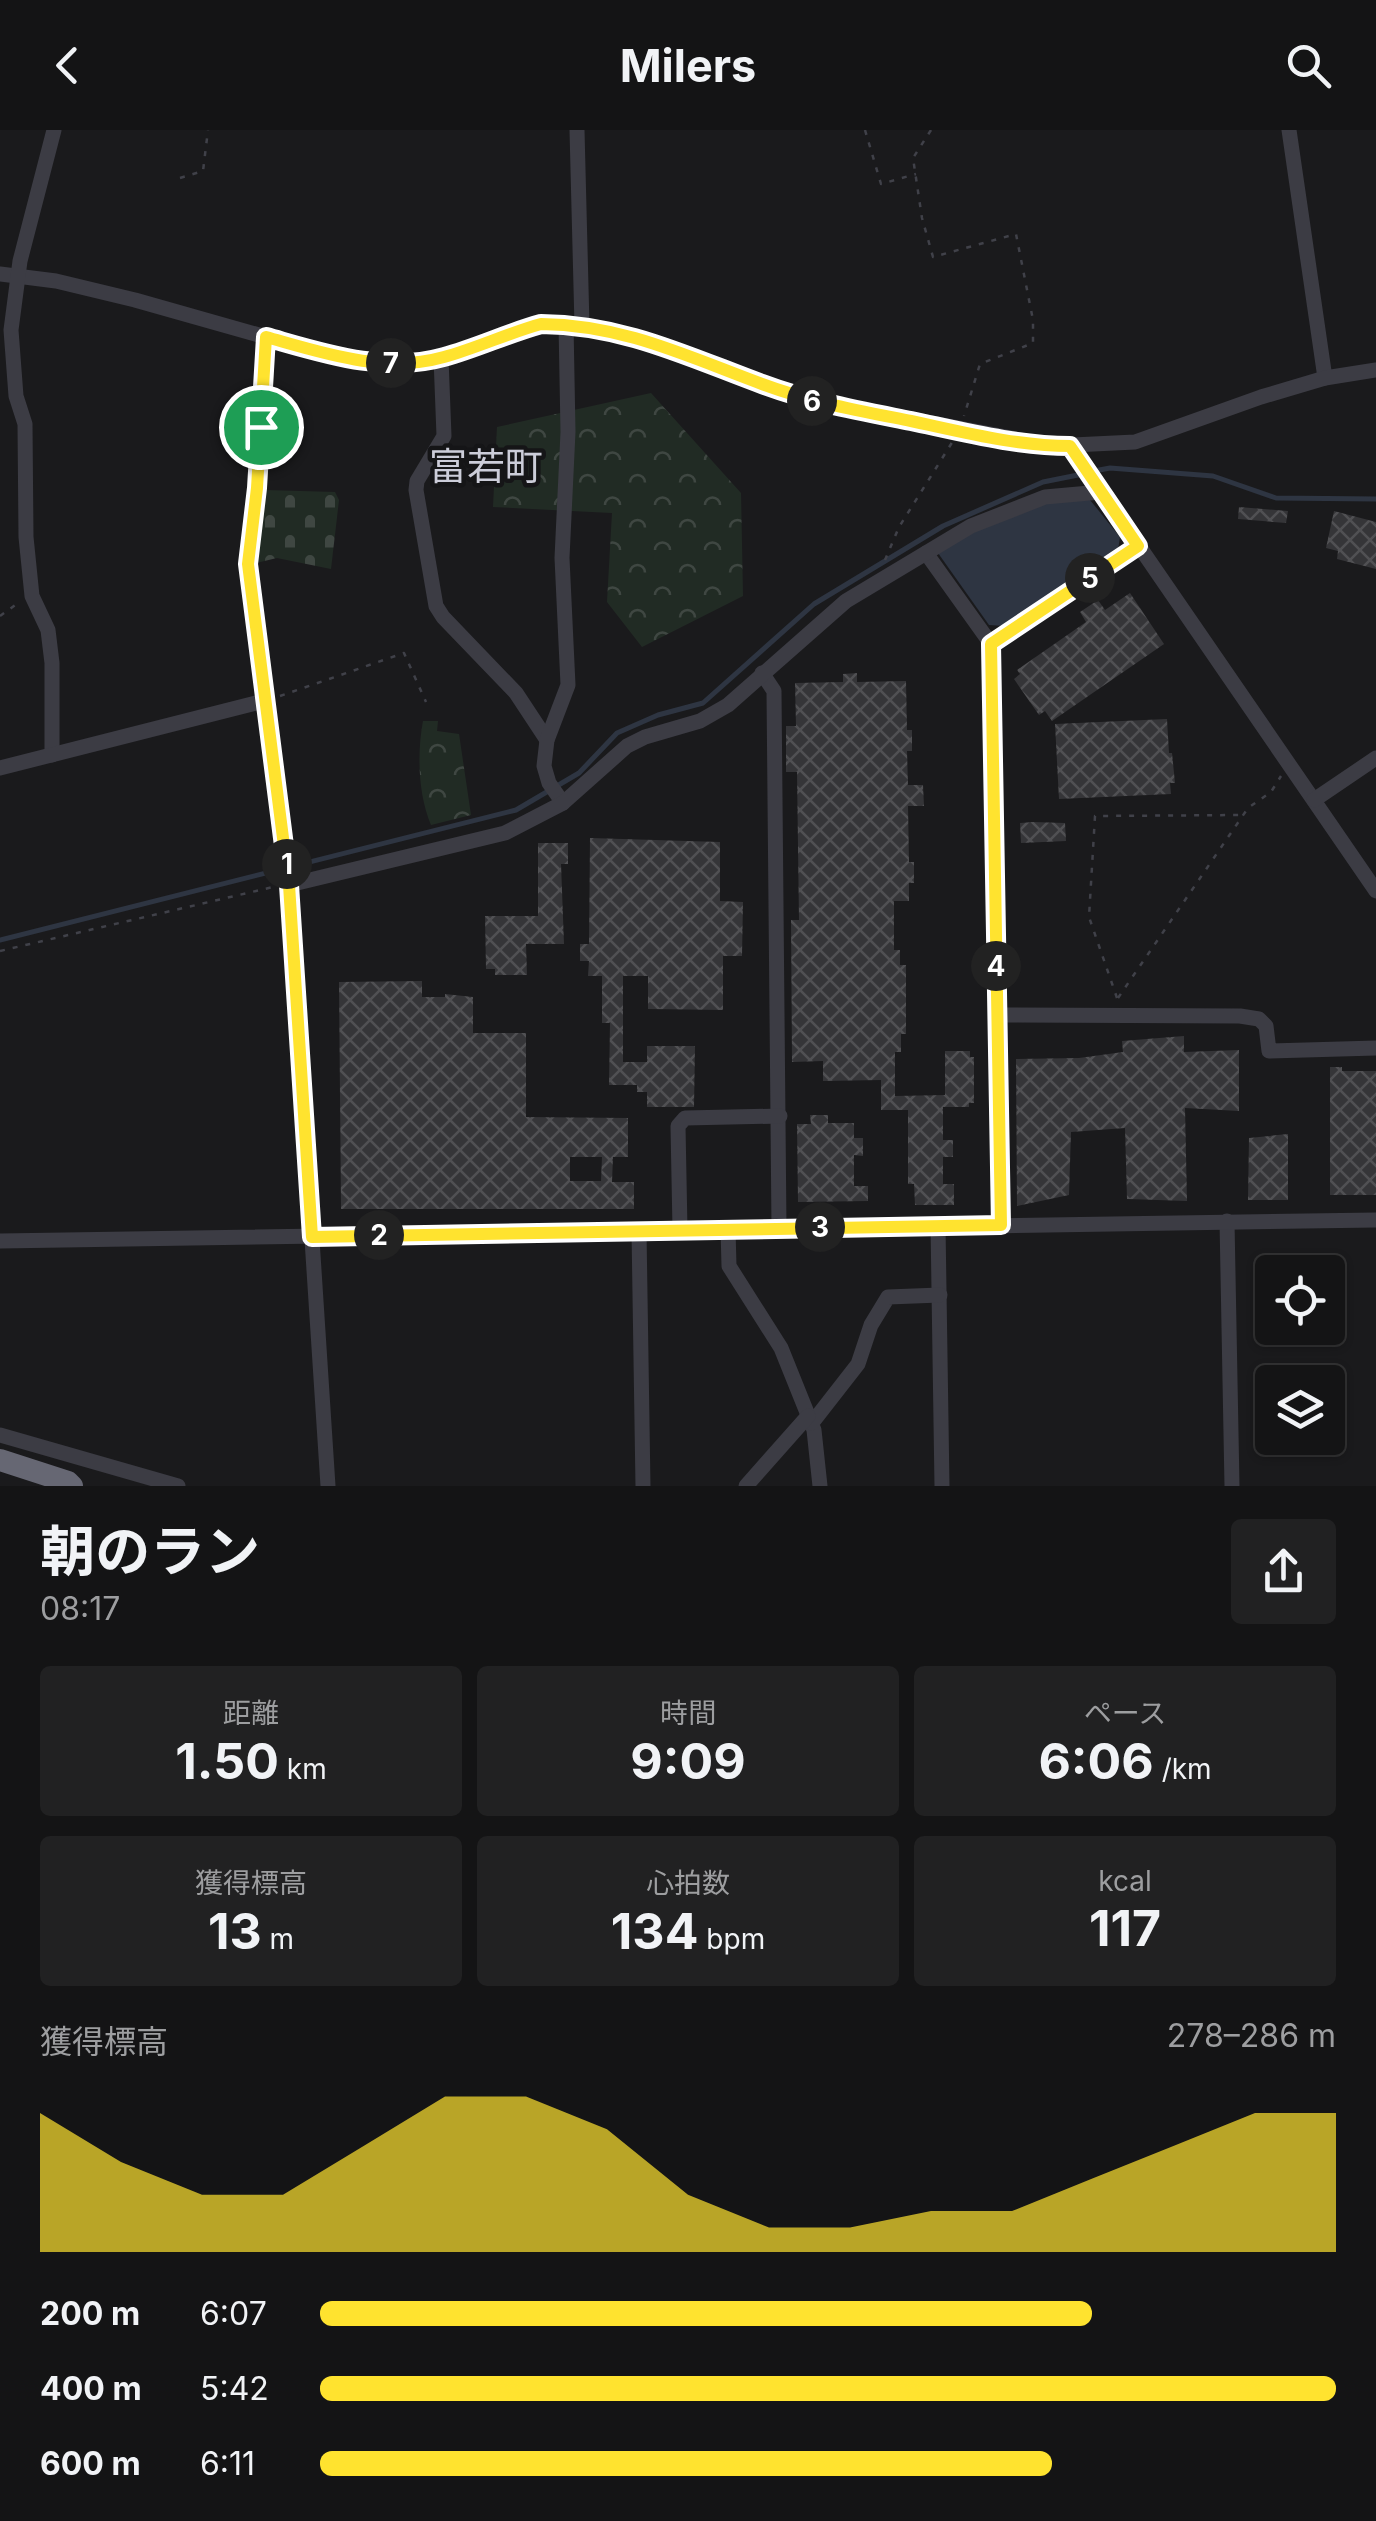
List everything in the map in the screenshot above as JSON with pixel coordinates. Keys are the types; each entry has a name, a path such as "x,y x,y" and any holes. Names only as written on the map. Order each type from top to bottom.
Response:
{"highway":[{"path":"0,1460 72,1486"},
{"path":"0,1474 41,1486"}],"street":[{"path":"52,755 52,663 48,630 32,596 26,537 25,424 12,363 12,330 18,276 54,130"},
{"path":"556,793 544,766 548,740 568,685 562,558 574,325 577,130"},
{"path":"1289,130 1325,378"},
{"path":"0,274 134,300 266,337 388,364 442,358 541,324 574,325 664,344 763,385 812,400 960,431 1070,446 1134,442 1325,378 1376,370"},
{"path":"266,337 248,564 288,874 328,1486"},
{"path":"442,358 444,436 417,480 416,490 436,606 516,693 548,740"},
{"path":"1070,446 1376,892"},
{"path":"288,874 505,833 627,746 645,736 700,721 728,704 823,618 874,584 972,526 1093,479"},
{"path":"991,644 1138,546"},
{"path":"926,553 991,644 1001,1225"},
{"path":"762,674 774,691 780,1228"},
{"path":"0,768 264,702"},
{"path":"1314,800 1376,758"},
{"path":"998,1015 1259,1018 1266,1026 1269,1052 1376,1048"},
{"path":"680,1230 678,1126 684,1118 780,1116"},
{"path":"0,1240 1376,1220"},
{"path":"1227,1222 1232,1486"},
{"path":"938,1225 942,1486"},
{"path":"728,1228 729,1266 781,1348 810,1420 820,1486"},
{"path":"640,1231 643,1486"},
{"path":"746,1486 858,1364 888,1296 940,1295"},
{"path":"0,1435 178,1486"}],"path":[{"path":"180,178 203,171 208,130"},
{"path":"866,130 881,184 916,174"},
{"path":"874,584 899,527 960,431 980,364 1032,343 1033,320 1016,234 933,256 922,218 914,158 931,130"},
{"path":"0,616 32,596"},
{"path":"264,702 404,653 426,702"},
{"path":"1106,1016 1242,815 1270,792 1289,764"},
{"path":"1117,998 1089,917 1095,816 1242,815"},
{"path":"0,951 288,874"}],"green space":[{"path":"651,393 741,493 743,596 642,647 607,602 612,513 493,507 497,427"},
{"path":"264,490 335,492 339,500 331,569 277,558 256,563"},
{"path":"423,721 438,721 437,731 459,734 471,815 431,825 420,773"}],"water":[{"path":"1090,500 1120,537 1118,550 1004,626 989,625 938,553 976,531 1047,502"}],"building":[{"path":"1239,507 1288,511 1286,523 1238,519"},
{"path":"1334,511 1376,522 1376,569 1337,559 1338,551 1326,548"},
{"path":"1130,593 1164,644 1052,721 1045,711 1039,715 1014,679 1020,674 1017,670 1086,622 1080,612 1098,600 1105,610"},
{"path":"857,673 857,682 906,681 907,730 912,730 912,751 907,751 908,785 923,785 924,806 908,806 909,862 914,862 914,883 909,883 909,901 894,901 894,950 900,950 900,965 906,965 906,1034 901,1034 901,1052 895,1052 895,1096 945,1095 945,1051 970,1051 970,1057 974,1057 974,1103 969,1103 969,1107 943,1107 943,1140 953,1140 953,1157 943,1157 943,1184 954,1184 954,1205 915,1205 914,1184 908,1184 908,1110 881,1110 881,1080 823,1081 823,1061 792,1062 791,920 799,920 797,772 786,772 786,726 796,726 795,683 843,682 843,674"},
{"path":"1167,719 1175,783 1170,783 1171,794 1059,799 1055,724"},
{"path":"1020,823 1065,823 1066,841 1021,843"},
{"path":"590,838 720,842 720,901 743,902 742,956 723,956 723,1010 648,1009 648,976 623,976 623,1062 647,1062 647,1046 695,1046 694,1107 647,1107 647,1092 637,1092 637,1085 609,1085 610,1023 602,1023 602,976 588,976 589,961 580,961 580,944 589,944"},
{"path":"538,843 568,843 568,864 561,864 564,944 526,944 527,975 495,975 495,969 486,969 485,916 538,916"},
{"path":"422,981 422,997 473,997 473,1033 526,1033 526,1117 628,1118 628,1157 613,1157 612,1182 634,1182 634,1209 341,1209 339,982","holes":["570,1157 602,1157 601,1181 570,1181"]},
{"path":"1184,1036 1184,1052 1239,1050 1239,1111 1185,1108 1187,1201 1127,1199 1125,1128 1071,1132 1069,1195 1017,1206 1016,1059 1079,1058 1123,1052 1122,1041"},
{"path":"1330,1067 1376,1071 1376,1195 1330,1195"},
{"path":"810,1115 828,1115 828,1123 854,1123 854,1138 863,1138 863,1156 854,1155 854,1186 868,1186 868,1201 798,1202 797,1124 811,1124"},
{"path":"1288,1134 1288,1200 1248,1200 1249,1138"}],"waterway":[{"path":"1094,471 1110,468 1213,476 1276,498 1376,499"},
{"path":"0,940 516,810 579,773 617,733 658,715 703,703 814,604 943,526 1043,482 1083,474"}],"district":[{"name":"富若町","path":"486,466"}],"route":[{"path":"541,324 566,324 664,344 763,385 812,400 960,431 1070,446 1138,546 991,644 1001,1225 312,1237 289,885 248,564 261,427 266,337 333,356 388,364 442,358 508,333 541,324"}]}
